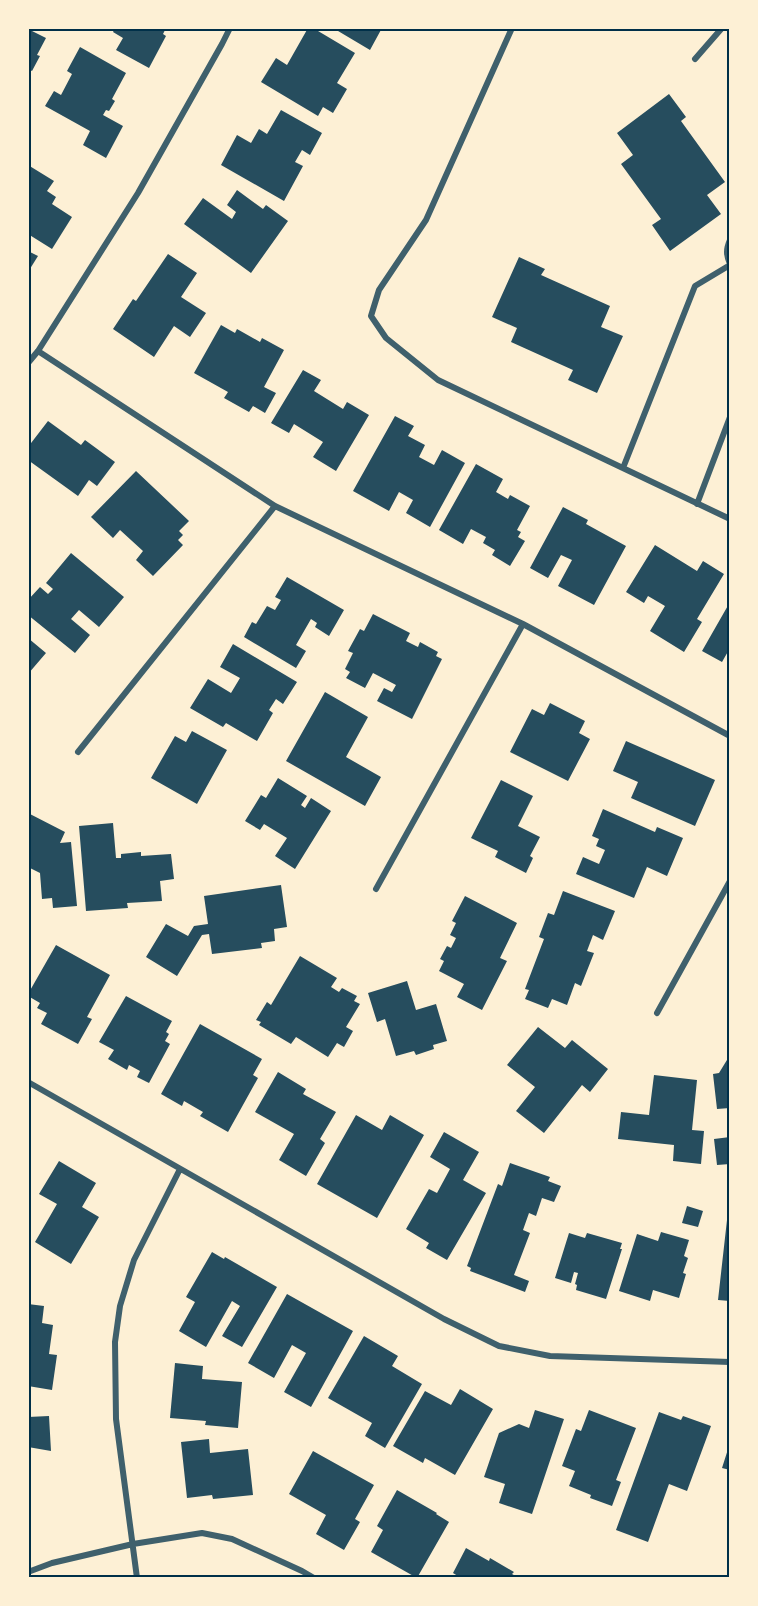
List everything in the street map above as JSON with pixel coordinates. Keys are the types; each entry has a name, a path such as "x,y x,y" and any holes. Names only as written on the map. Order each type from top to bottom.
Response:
{"street":[{"path":"28,363 38,351 138,193 230,28"},
{"path":"512,28 426,220 379,290 371,316 386,338 438,380 729,519"},
{"path":"695,59 722,28"},
{"path":"623,468 695,286 729,265 726,255 729,240"},
{"path":"38,351 275,506 523,624 729,736"},
{"path":"697,504 729,417"},
{"path":"78,752 275,506"},
{"path":"376,889 523,624"},
{"path":"657,1013 729,881"},
{"path":"28,1082 444,1319 499,1346 550,1356 729,1362"},
{"path":"137,1578 116,1419 115,1342 120,1306 134,1260 180,1169"},
{"path":"28,1572 52,1563 133,1544 202,1533 232,1539 314,1578"}],"building":[{"path":"115,28 166,28 163,34 166,36 149,68 116,50 123,38 113,32"},
{"path":"308,28 313,28 355,53 337,83 347,89 333,113 323,107 318,116 261,82 276,58 287,65"},
{"path":"333,28 382,28 370,50"},
{"path":"28,29 46,38 32,71 28,69"},
{"path":"80,47 126,73 112,99 115,101 109,111 106,110 103,115 123,126 106,158 83,145 90,131 45,106 54,91 61,95 72,74 67,71"},
{"path":"669,94 686,117 681,121 725,182 707,195 721,214 670,251 652,225 661,219 621,164 633,155 617,133"},
{"path":"281,110 322,133 310,155 302,150 295,162 303,166 284,201 221,165 237,135 251,143 259,129 267,134"},
{"path":"28,165 54,181 47,191 56,197 52,204 72,217 52,249 28,234"},
{"path":"237,190 263,209 266,205 288,221 251,273 184,224 203,198 232,219 236,212 227,205"},
{"path":"28,251 38,256 28,272"},
{"path":"168,254 197,273 181,297 206,313 190,337 174,326 154,357 113,329 133,299 136,301"},
{"path":"519,257 545,269 541,275 610,306 601,327 623,336 597,393 568,380 573,370 511,342 517,328 492,317"},
{"path":"221,325 235,333 237,329 260,342 262,338 284,350 264,387 276,393 265,413 253,406 249,412 224,398 228,392 194,373"},
{"path":"303,370 321,380 314,391 343,409 347,402 369,415 336,471 313,457 323,442 294,424 289,433 271,423"},
{"path":"395,416 414,426 408,436 425,445 419,457 434,465 442,450 465,463 430,527 406,513 413,500 399,492 389,511 353,491"},
{"path":"48,421 81,445 85,440 115,462 97,486 89,480 78,496 28,460 28,447"},
{"path":"476,464 503,479 496,492 508,499 510,495 530,506 517,530 521,532 518,537 525,541 510,566 492,555 495,550 483,543 486,537 471,529 463,544 439,530"},
{"path":"136,471 189,521 179,531 183,535 178,540 183,545 153,576 136,560 143,551 120,530 113,538 91,517"},
{"path":"563,507 588,520 586,524 626,546 594,605 558,586 572,560 561,555 548,578 530,568"},
{"path":"655,545 697,571 703,561 724,574 697,619 702,622 684,652 650,631 665,606 648,596 644,603 626,592"},
{"path":"71,553 124,597 99,627 79,610 71,619 90,635 75,653 28,615 28,600 40,587 48,594 53,589 46,583"},
{"path":"287,577 344,610 329,636 315,627 317,623 311,619 296,645 306,651 296,668 244,637 252,622 256,624 267,606 275,610 281,600 275,597"},
{"path":"730,602 730,648 722,662 702,651"},
{"path":"373,614 410,633 406,641 418,647 420,642 438,652 436,656 442,659 412,719 377,701 384,688 392,692 396,685 373,673 365,688 346,678 350,672 345,669 353,653 348,651 360,629 364,631"},
{"path":"28,638 46,653 28,674"},
{"path":"233,644 297,682 283,704 276,699 269,710 273,713 257,741 226,723 223,727 190,708 208,679 231,693 240,678 220,667"},
{"path":"325,692 368,717 346,757 381,777 365,806 286,761"},
{"path":"550,703 585,721 579,733 590,739 568,781 510,752 532,709 544,715"},
{"path":"192,731 227,750 197,804 151,778 175,736 186,742"},
{"path":"626,741 715,780 695,826 631,798 638,782 613,771"},
{"path":"278,778 307,796 301,805 305,808 311,798 331,811 295,869 275,856 287,838 264,824 260,830 245,821 261,795 266,798"},
{"path":"501,780 533,796 518,826 540,837 530,856 533,858 526,873 495,857 498,851 471,838"},
{"path":"603,809 655,832 657,827 683,838 667,876 647,867 634,898 576,874 583,857 599,864 605,850 596,846 599,839 592,836"},
{"path":"28,813 65,832 60,843 71,842 77,906 53,908 52,898 42,899 40,873 28,867"},
{"path":"113,823 116,858 121,858 121,854 141,852 141,856 171,854 174,879 160,881 162,901 127,903 128,908 86,911 79,826"},
{"path":"281,885 287,927 274,929 275,941 261,943 262,948 212,954 209,934 202,935 177,976 146,957 166,924 188,936 194,926 208,924 204,896"},
{"path":"563,891 615,911 603,940 593,935 587,951 594,953 581,986 575,983 567,1005 552,999 548,1008 525,999 529,990 525,989 544,939 539,937 548,913 554,915"},
{"path":"465,896 517,923 500,958 507,961 482,1010 457,997 464,984 439,971 444,961 440,959 447,946 451,948 456,938 450,935 456,923 452,921"},
{"path":"56,945 110,975 87,1017 92,1019 78,1044 41,1024 47,1013 37,1008 40,1003 28,996"},
{"path":"300,956 337,978 331,987 339,992 342,988 357,996 354,1001 360,1004 346,1027 353,1031 344,1047 337,1043 328,1057 296,1037 291,1044 259,1025 261,1022 256,1020 267,1002 271,1005"},
{"path":"407,981 416,1010 436,1004 447,1041 433,1045 434,1049 416,1055 414,1051 396,1056 385,1019 377,1022 368,993"},
{"path":"126,996 172,1021 166,1032 169,1034 165,1041 170,1044 149,1083 137,1077 140,1071 129,1065 127,1070 108,1059 114,1050 99,1042"},
{"path":"200,1024 262,1059 253,1075 258,1078 228,1132 200,1116 203,1112 184,1101 182,1106 161,1094"},
{"path":"538,1027 565,1048 572,1040 608,1069 590,1092 582,1085 544,1133 516,1111 535,1087 507,1065"},
{"path":"730,1055 730,1108 717,1109 713,1074 719,1073"},
{"path":"278,1072 306,1089 303,1094 336,1112 320,1139 325,1143 306,1176 279,1160 294,1134 255,1112"},
{"path":"654,1075 697,1080 692,1130 704,1131 701,1164 673,1161 674,1145 618,1139 621,1112 649,1115"},
{"path":"356,1115 382,1130 390,1115 424,1135 377,1218 317,1184"},
{"path":"444,1132 479,1152 463,1180 486,1193 447,1260 426,1248 429,1243 406,1229 429,1189 437,1193 450,1169 430,1157"},
{"path":"730,1137 730,1164 717,1165 714,1139"},
{"path":"59,1161 96,1183 82,1207 99,1217 71,1264 35,1242 57,1204 39,1194"},
{"path":"510,1163 550,1177 548,1181 561,1186 554,1202 542,1198 536,1216 529,1213 523,1230 530,1233 514,1275 529,1281 525,1292 470,1271 471,1268 467,1266 498,1184 502,1186"},
{"path":"687,1206 703,1211 698,1227 682,1223"},
{"path":"727,1220 730,1221 730,1301 718,1300"},
{"path":"661,1232 689,1240 684,1256 688,1258 683,1273 686,1274 679,1298 653,1290 650,1301 619,1291 637,1234 658,1241"},
{"path":"569,1233 585,1238 587,1233 622,1243 606,1299 576,1290 578,1273 574,1272 571,1283 555,1278"},
{"path":"212,1252 277,1287 242,1347 222,1336 240,1306 232,1301 206,1347 179,1331 195,1302 186,1297"},
{"path":"287,1294 353,1331 311,1407 284,1392 306,1353 292,1345 274,1378 248,1363"},
{"path":"28,1304 44,1306 42,1323 53,1325 49,1354 57,1355 52,1390 28,1386"},
{"path":"364,1336 398,1356 392,1366 422,1384 385,1448 365,1436 372,1423 328,1398"},
{"path":"175,1363 203,1366 202,1379 242,1382 238,1428 205,1425 206,1421 170,1418"},
{"path":"460,1389 493,1409 455,1475 425,1458 423,1463 393,1446 425,1391 451,1405"},
{"path":"535,1410 564,1419 532,1514 499,1503 505,1484 484,1477 499,1433 519,1424 529,1428"},
{"path":"589,1410 636,1428 616,1480 621,1482 612,1506 590,1498 591,1495 569,1486 575,1471 562,1466 576,1429 581,1431"},
{"path":"659,1412 681,1420 683,1416 711,1426 687,1491 669,1484 648,1542 616,1530"},
{"path":"49,1416 51,1451 28,1447 28,1417"},
{"path":"209,1439 210,1453 248,1449 253,1495 213,1499 212,1495 187,1498 181,1442"},
{"path":"730,1446 730,1470 722,1468"},
{"path":"313,1451 374,1485 355,1519 360,1522 344,1550 316,1534 326,1515 289,1494"},
{"path":"397,1490 449,1522 417,1578 371,1552 383,1530 377,1526"},
{"path":"466,1548 489,1561 490,1558 514,1572 512,1574 519,1578 461,1578 453,1573"}]}
